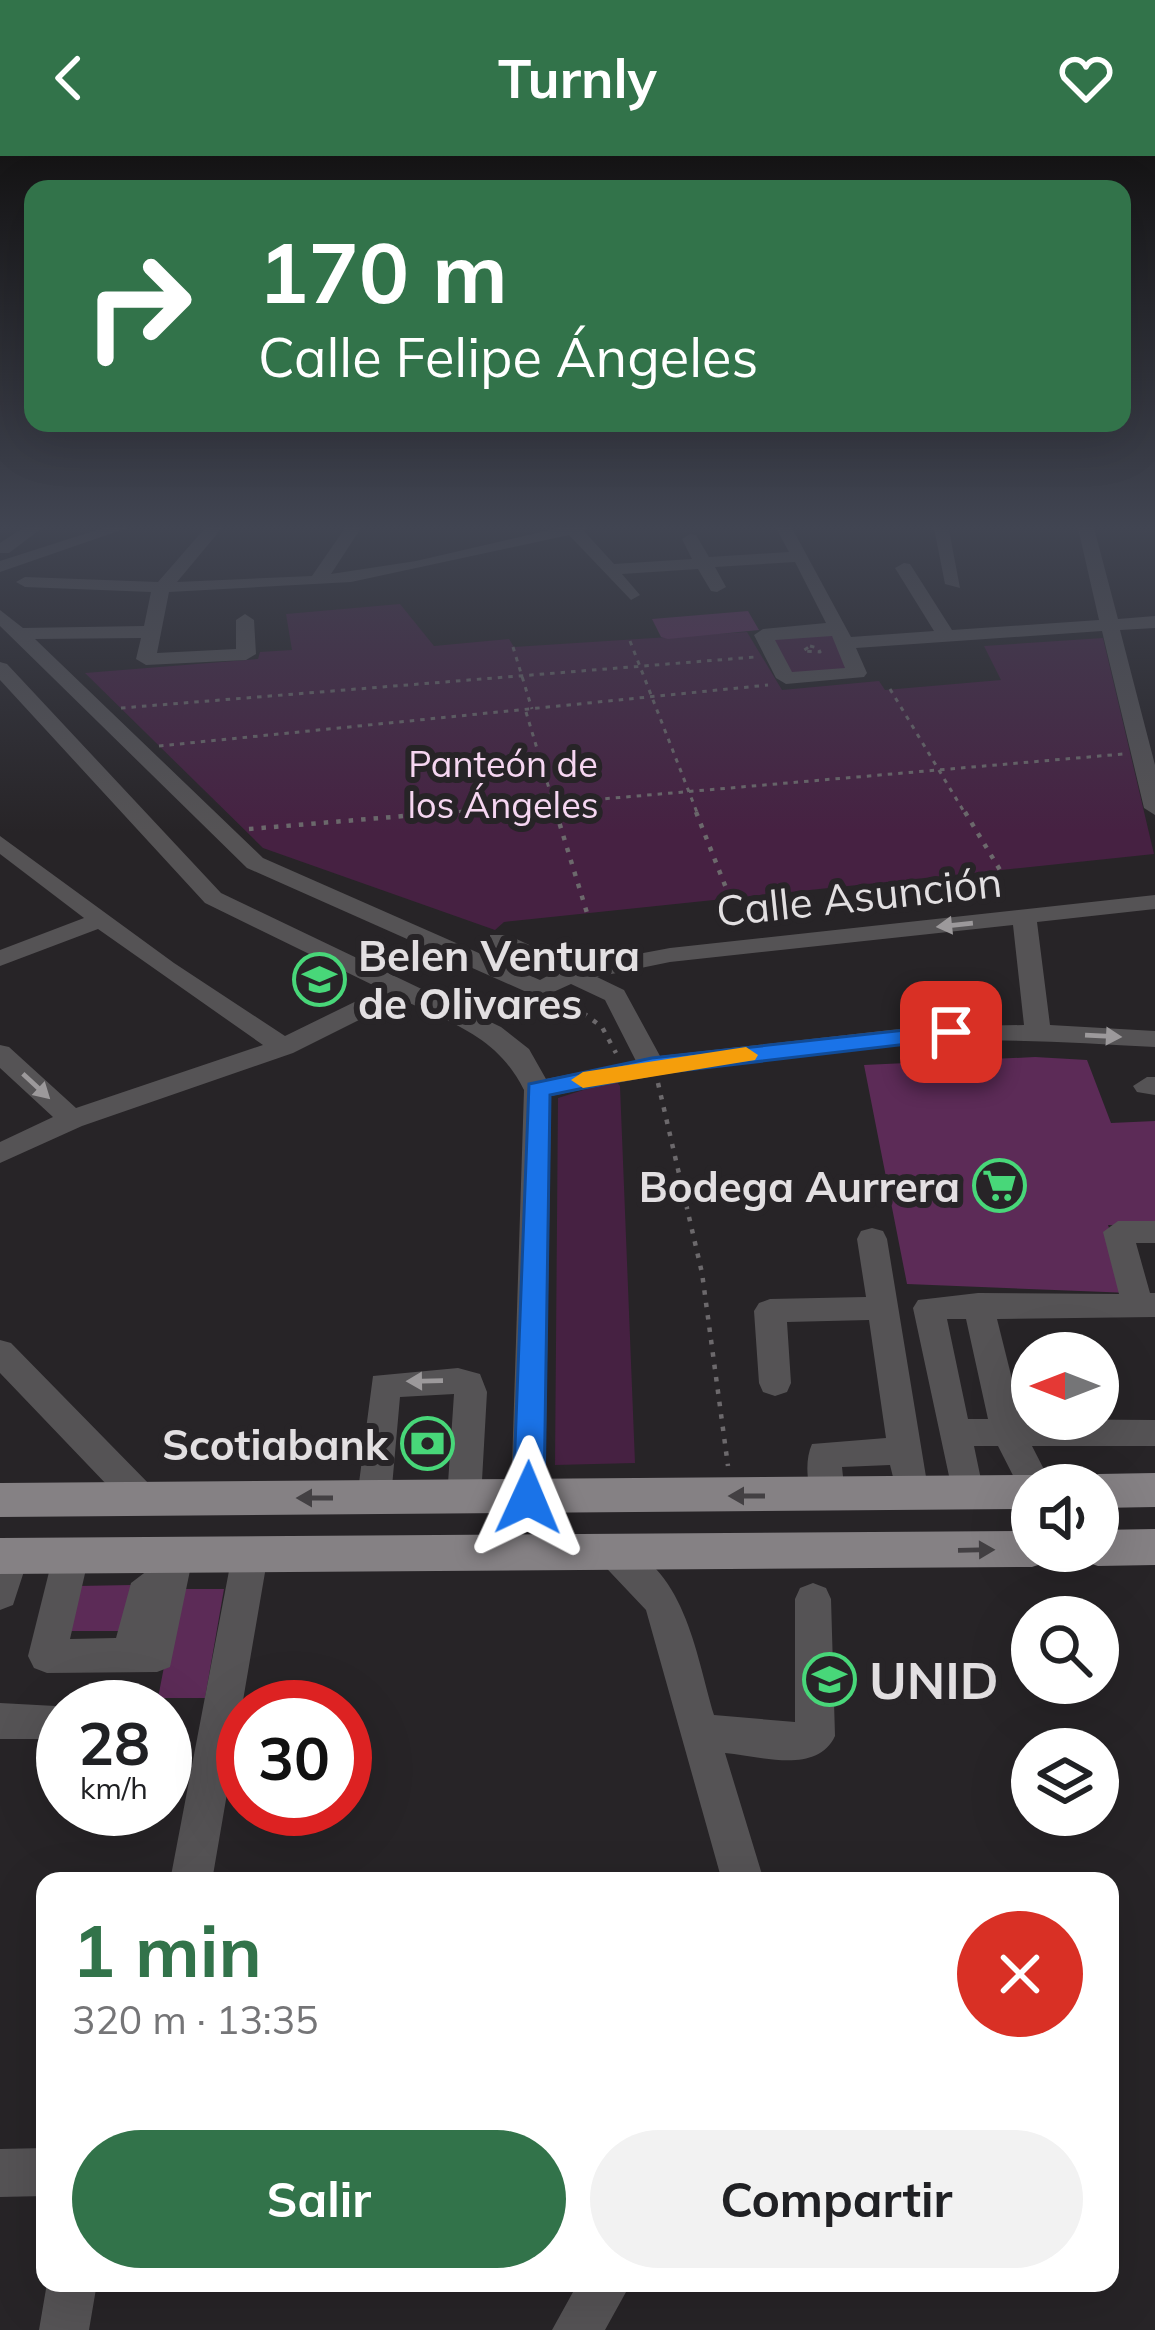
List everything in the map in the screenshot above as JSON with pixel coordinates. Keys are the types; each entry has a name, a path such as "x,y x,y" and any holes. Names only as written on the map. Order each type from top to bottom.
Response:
{"main road":[{"path":"0,1500 828,1496 1011,1490"},
{"path":"1119,1491 1155,1490"},
{"path":"1119,1547 1155,1546"},
{"path":"4,1569 71,1556 174,1564 250,1556 1011,1549"}],"street":[{"path":"15,629 168,813 203,891 492,1033 520,1055 538,1090 528,1498"},
{"path":"19,634 149,632 148,662 239,655 247,650 246,629"},
{"path":"838,629 841,636 1036,629"},
{"path":"942,629 946,636"},
{"path":"1112,629 1154,798"},
{"path":"4,674 168,813 255,863 540,989"},
{"path":"1131,708 1155,709"},
{"path":"0,843 100,920 284,1046"},
{"path":"226,905 255,863"},
{"name":"Calle Asunción","path":"540,989 572,974 670,955 1155,902"},
{"path":"1024,917 1038,1033"},
{"path":"0,959 100,920"},
{"path":"499,940 615,995 640,1069"},
{"path":"0,1153 71,1119 284,1046 400,989"},
{"path":"538,1090 640,1069 917,1035 1038,1033 1155,1039"},
{"path":"0,1053 71,1119"},
{"path":"967,1494 927,1313 932,1306 1147,1305 1118,1232 1155,1232"},
{"path":"872,1239 912,1495"},
{"path":"978,1305 1008,1432 1023,1464"},
{"path":"775,1383 770,1311 881,1308"},
{"path":"0,1352 142,1499"},
{"path":"374,1498 385,1385 458,1381 468,1383 471,1392 464,1498"},
{"path":"955,1432 1155,1433"},
{"path":"828,1496 824,1454 904,1451"},
{"path":"612,1555 639,1575 662,1603 742,1872"},
{"path":"662,1603 681,1555"},
{"path":"71,1556 47,1656 157,1655 174,1564"},
{"path":"193,1872 250,1556"},
{"path":"698,1732 811,1742 815,1736 813,1599"},
{"path":"0,1721 36,1720"},
{"path":"0,2173 36,2172"},
{"path":"64,2330 70,2292"},
{"path":"577,2330 600,2292"}],"path":[{"path":"630,641 730,898"},
{"path":"513,647 532,709"},
{"path":"121,708 761,656"},
{"path":"159,746 778,684"},
{"path":"890,689 1000,870"},
{"path":"525,709 587,913"},
{"path":"244,829 939,770 1143,758"},
{"path":"492,1033 540,989 575,1003 640,1069 680,1157 710,1297 732,1496"}],"green space":[{"name":"Panteón de los Ángeles","path":"289,629 421,629 434,646 509,639 514,647 747,632 782,690 879,681 885,690 1001,680 984,646 1103,638 1154,854 504,922 495,930 263,848 85,673 258,659 260,652 292,650"},
{"path":"829,630 852,671 790,677 767,636"},
{"path":"615,1080 620,1086 635,1463 555,1465 558,1098"}],"building":[{"path":"657,629 759,630 668,639"},
{"path":"1035,1057 1087,1060 1111,1123 1155,1121 1155,1226 1108,1225 1131,1293 907,1284 864,1065"},
{"path":"132,1585 122,1631 67,1631 78,1586"},
{"path":"179,1589 224,1589 205,1698 192,1698 192,1680 161,1680"}],"slow traffic":[{"path":"583,1080 746,1055"}],"place":[{"name":"Belen Ventura de Olivares","path":"319,979"},
{"name":"Bodega Aurrera","path":"999,1186"},
{"name":"Scotiabank","path":"427,1444"},
{"name":"UNID","path":"830,1680"}],"route":[{"path":"528,1498 538,1090 652,1066 951,1032"}]}
